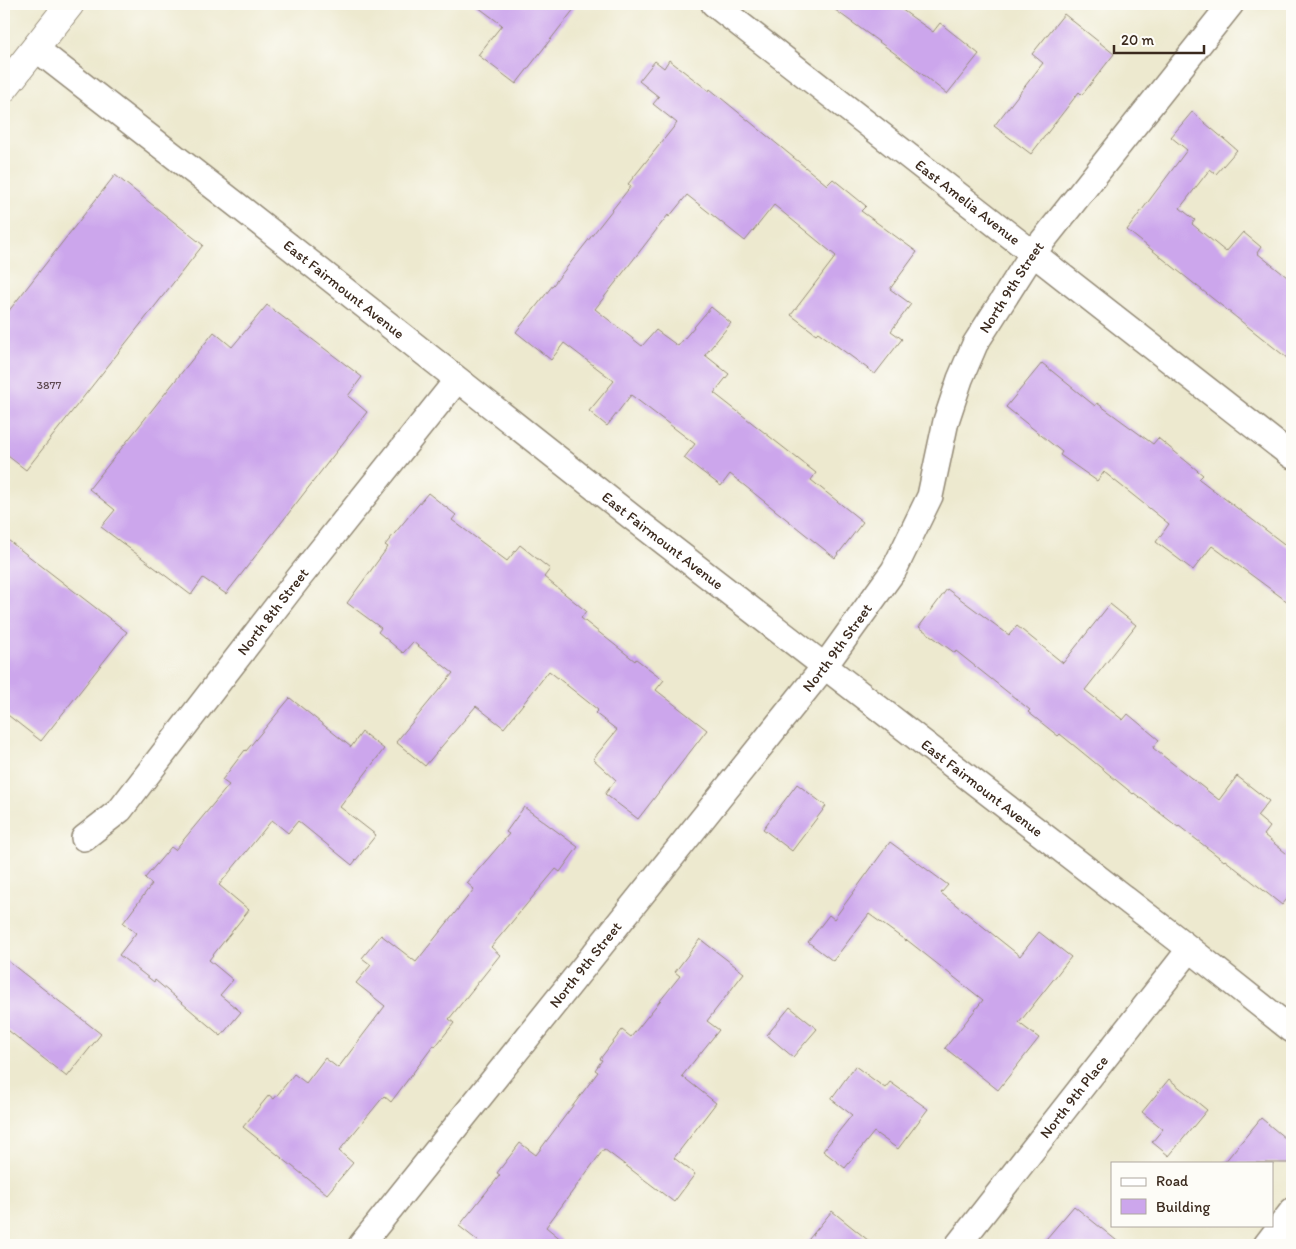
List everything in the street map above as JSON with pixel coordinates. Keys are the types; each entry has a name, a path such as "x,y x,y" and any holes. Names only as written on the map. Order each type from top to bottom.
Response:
{"main road":[{"path":"4,88 70,4"}],"street":[{"name":"East Amelia Avenue","path":"714,4 1292,456"},
{"name":"North 9th Street","path":"360,1245 824,667 894,570 930,496 946,421 975,344 1032,253 1231,4"},
{"name":"East Fairmount Avenue","path":"36,48 824,667 1292,1030"},
{"name":"North 8th Street","path":"84,838 120,810 298,579 457,380"},
{"name":"North 9th Place","path":"958,1245 1190,949"},
{"path":"1266,1245 1292,1211"}],"building":[{"path":"474,4 578,4 516,84 478,55 502,25"},
{"path":"827,4 894,4 933,32 940,23 979,54 947,94"},
{"path":"1064,14 1114,54 1082,95 1079,92 1031,154 994,126 1043,63 1032,54"},
{"path":"669,60 709,91 710,89 827,185 833,179 866,206 861,211 917,252 890,289 911,304 891,331 902,339 875,374 818,332 816,334 791,315 836,256 774,205 745,241 687,195 669,217 668,215 595,309 642,346 656,330 678,346 711,307 731,323 705,355 729,374 714,393 816,473 811,480 863,522 835,558 730,474 721,486 684,458 695,444 631,395 607,426 589,411 614,381 564,343 551,360 516,332 631,186 628,184 677,123 653,104 659,97 639,81 655,61 664,68"},
{"path":"1192,112 1237,150 1216,174 1210,169 1180,208 1195,220 1192,224 1226,252 1243,232 1261,247 1257,253 1292,281 1292,362 1127,230 1187,150 1171,137"},
{"path":"115,175 203,245 26,470 4,453 4,317"},
{"path":"267,305 362,377 348,396 367,412 226,594 203,578 191,595 101,527 115,510 89,489 214,332 232,347"},
{"path":"1042,363 1095,406 1097,403 1153,444 1158,438 1203,475 1199,479 1292,550 1292,605 1212,546 1193,570 1156,542 1169,524 1104,472 1097,481 1060,455 1062,452 1006,407"},
{"path":"428,493 456,515 452,520 507,561 520,545 550,569 544,577 586,611 581,618 635,661 636,659 664,680 656,690 707,730 638,819 605,794 616,780 593,759 617,730 595,713 598,710 549,671 504,728 476,706 425,766 396,742 453,673 413,642 403,653 378,632 381,628 347,603 388,547 385,545"},
{"path":"4,537 127,632 41,741 4,712"},
{"path":"947,589 1009,635 1017,626 1063,663 1110,604 1136,625 1085,690 1123,720 1128,714 1159,740 1153,748 1219,800 1237,776 1269,801 1257,816 1270,827 1264,835 1292,858 1292,893 1282,905 1225,860 1133,794 1060,734 1058,736 1028,712 1030,710 956,651 955,653 919,627"},
{"path":"290,698 351,747 362,732 384,749 340,807 376,835 352,865 298,821 288,833 272,820 219,885 249,910 209,960 233,980 220,995 241,1012 221,1036 155,980 154,982 119,955 136,933 123,923 152,884 145,878 171,847 175,850 229,785 222,780"},
{"path":"797,784 826,806 792,851 763,829"},
{"path":"524,807 578,847 560,872 556,869 491,947 500,955 449,1019 454,1023 435,1047 434,1045 391,1102 384,1096 339,1151 353,1163 327,1194 243,1127 269,1095 274,1099 294,1074 306,1083 325,1058 338,1068 385,1006 356,983 371,965 362,958 381,935 416,962 474,889 467,883 509,834 506,832"},
{"path":"890,842 948,885 941,893 1020,956 1039,932 1071,957 1019,1023 1039,1038 998,1090 945,1048 983,1000 907,940 869,914 833,961 808,942 829,915 834,919"},
{"path":"700,939 744,973 707,1021 719,1030 682,1076 716,1103 674,1158 695,1174 674,1202 604,1149 546,1227 568,1245 483,1245 459,1226 500,1175 497,1173 520,1143 536,1155 598,1072 595,1070 602,1060 600,1059 622,1030 631,1037 680,976 675,972"},
{"path":"4,958 101,1034 67,1077 4,1027"},
{"path":"790,1007 817,1029 793,1057 767,1035"},
{"path":"855,1066 885,1088 890,1082 928,1109 898,1149 874,1132 845,1168 823,1151 852,1115 831,1099"},
{"path":"1169,1079 1207,1110 1169,1156 1152,1142 1163,1129 1142,1112"},
{"path":"1261,1118 1292,1144 1292,1163 1225,1162"},
{"path":"1074,1206 1122,1245 1041,1245"},
{"path":"832,1211 874,1245 804,1245"}]}
